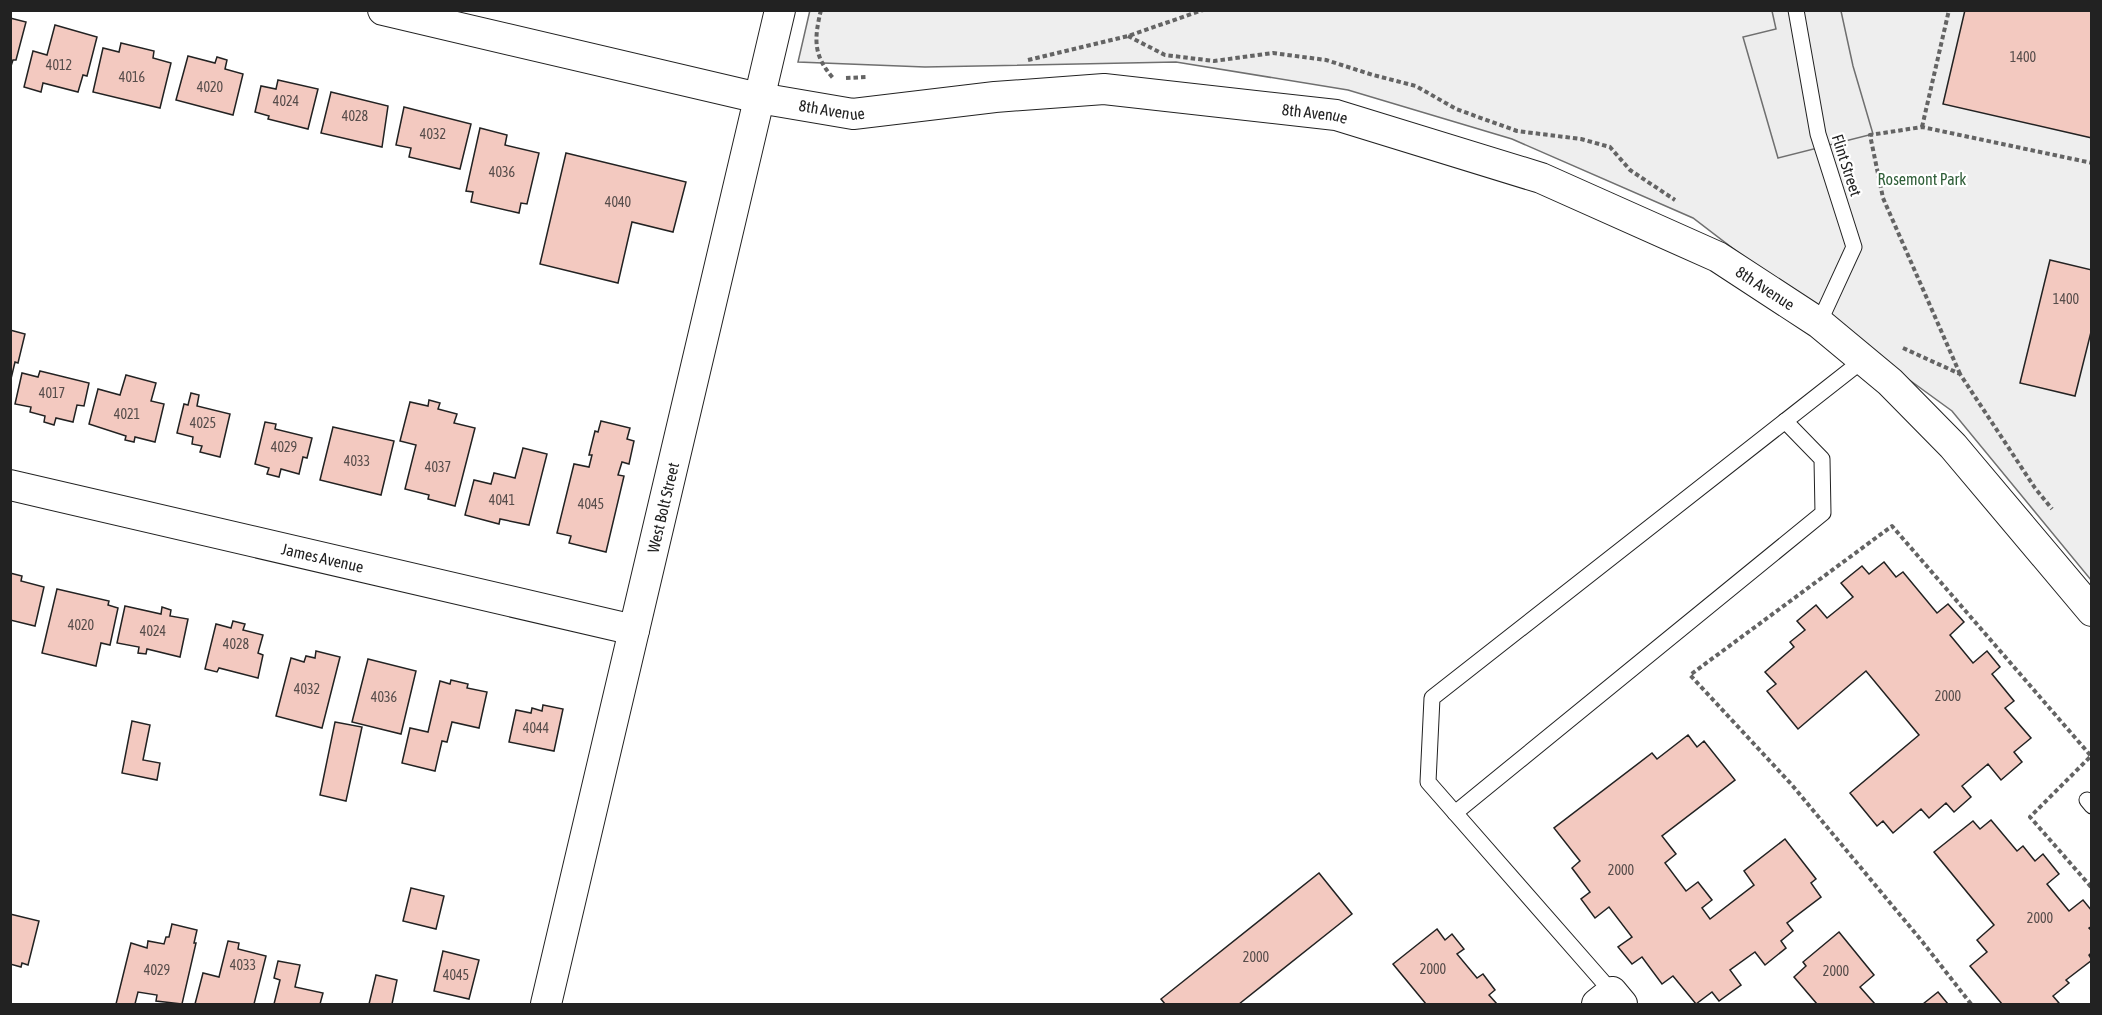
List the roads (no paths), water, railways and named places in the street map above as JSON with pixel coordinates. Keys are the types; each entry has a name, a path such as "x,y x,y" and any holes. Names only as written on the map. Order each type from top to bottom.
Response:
{"street":[{"name":"8th Avenue","path":"383,10 759,98 853,114 995,97 1104,88 1336,115 1541,178 1718,257 1819,324 1890,382 1953,446 2091,611"},
{"name":"West Bolt Street","path":"546,1005 780,10"},
{"name":"James Avenue","path":"10,485 634,630"}],"lane":[{"name":"Flint Street","path":"1796,10 1818,134 1854,247 1819,324"},
{"path":"1610,1001 1428,782 1432,698 1863,360"},
{"path":"1455,813 1823,513 1822,459 1785,422"}],"park label":[{"name":"Rosemont Park","path":"1922,179"}]}
